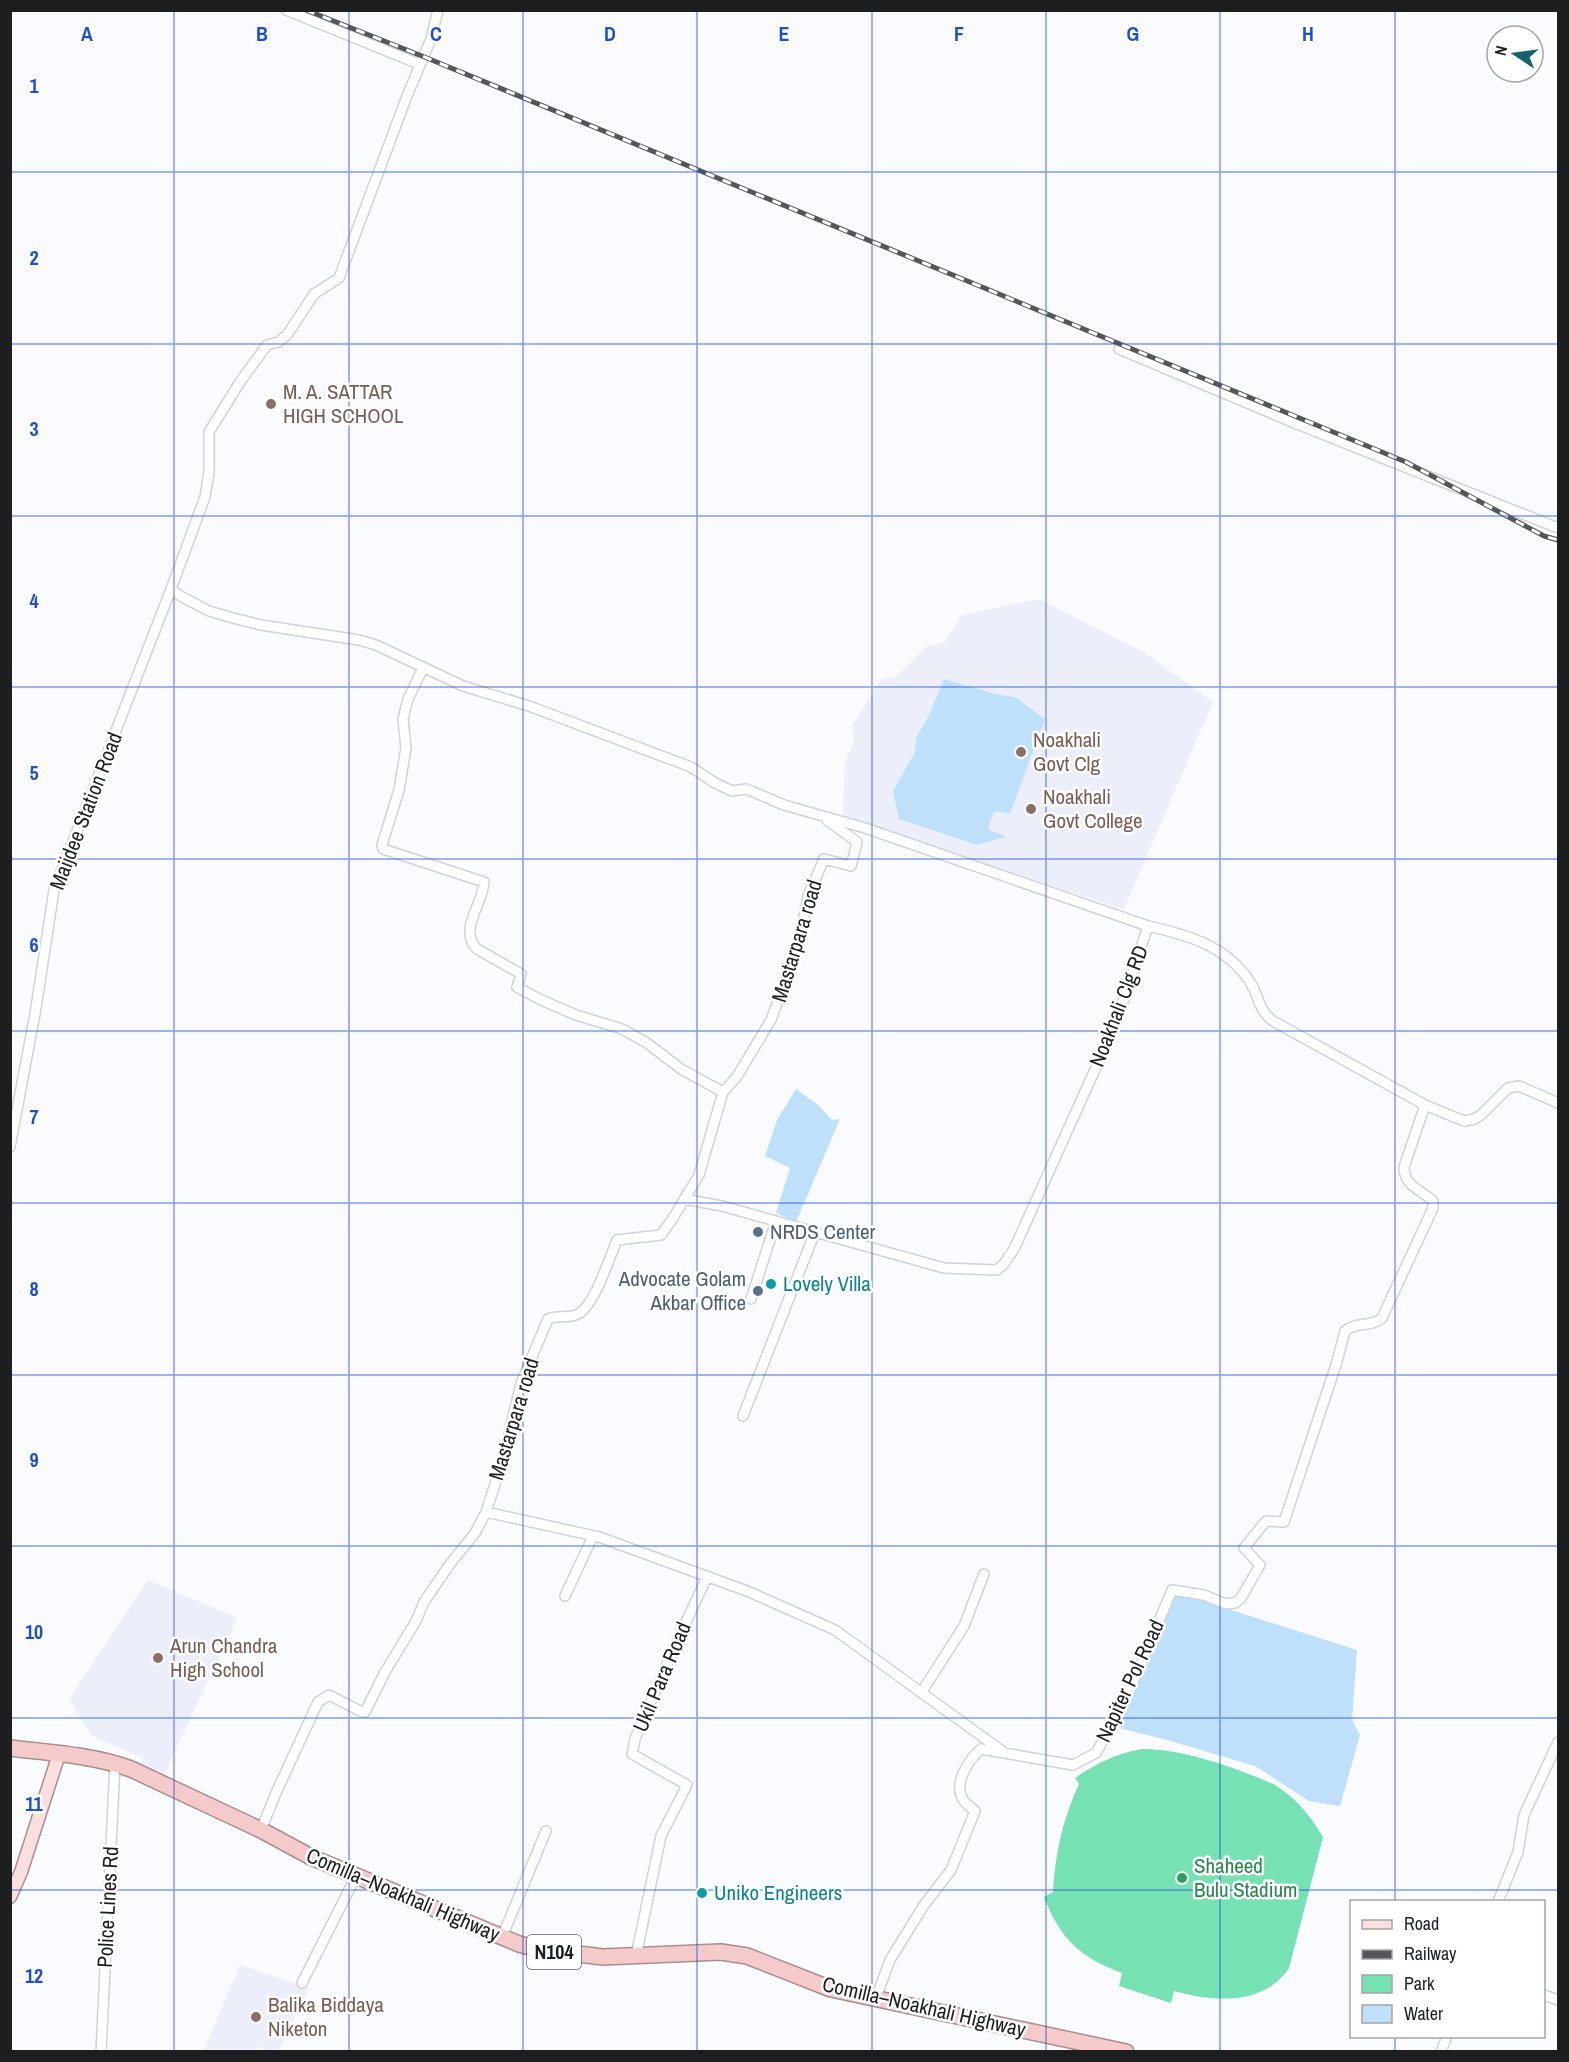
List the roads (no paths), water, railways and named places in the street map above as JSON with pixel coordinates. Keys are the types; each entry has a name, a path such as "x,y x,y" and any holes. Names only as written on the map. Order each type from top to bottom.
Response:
{"highway":[{"name":"Comilla–Noakhali Highway","path":"10,1748 115,1763 152,1777 311,1857 519,1944 554,1952 603,1957 721,1952 747,1956 831,1989 1067,2045 1126,2052"}],"main road":[{"path":"10,1897 21,1872 59,1754"}],"street":[{"path":"286,10 419,64"},
{"name":"Maijdee Station Road","path":"10,1147 35,1014 54,890 205,497 209,472 209,432 240,382 267,345 278,342 287,335 314,294 339,278 419,64 431,39 438,10"},
{"path":"1119,349 1297,424 1558,528"},
{"path":"171,589 209,611 261,625 359,640 376,645 463,686 529,705 691,766 715,783 732,791 746,789 784,805 865,828 1148,926"},
{"path":"423,668 408,699 403,719 406,748 399,790 382,845 383,849 484,882 470,929 471,943 477,949 520,974 517,987 576,1015 622,1029 647,1043 681,1069 723,1092"},
{"name":"Mastarpara road","path":"261,1830 318,1702 329,1695 365,1712 429,1594 475,1533 486,1512 502,1463 521,1383 548,1320 555,1316 574,1315 581,1312 596,1290 617,1240 661,1235 699,1175 723,1092 736,1078 771,1020 799,943 808,896 824,859 851,866 857,842 820,816"},
{"name":"Noakhali Clg RD","path":"684,1199 722,1206 944,1268 997,1270 1004,1264 1014,1247 1116,1023 1148,926 1202,941 1224,953 1251,983 1263,1012 1273,1021 1425,1106 1464,1121 1474,1119 1508,1088 1519,1086 1558,1103"},
{"name":"Napiter Pol Road","path":"876,1998 890,1960 924,1905 951,1870 975,1811 963,1800 959,1789 970,1758 981,1749 1073,1765 1096,1754 1129,1692 1172,1590 1204,1596 1226,1604 1235,1603 1241,1598 1260,1565 1244,1548 1266,1521 1284,1522 1345,1331 1354,1326 1375,1324 1382,1318 1433,1208 1433,1201 1408,1183 1404,1175 1404,1167 1425,1106"},
{"path":"751,1299 776,1221"},
{"path":"743,1416 815,1232"},
{"path":"486,1512 593,1536 747,1591 835,1630 1005,1754"},
{"path":"565,1596 593,1536"},
{"path":"921,1693 964,1626 984,1574"},
{"name":"Ukil Para Road","path":"636,1956 661,1836 687,1785 632,1754 635,1739 707,1577"},
{"path":"1499,1900 1518,1852 1524,1815 1558,1742"},
{"name":"Police Lines Rd","path":"101,2052 115,1763"},
{"path":"502,1937 546,1831"},
{"path":"302,1983 356,1876"}],"water":[{"path":"944,679 995,694 1015,697 1045,719 1010,814 994,811 988,829 1006,837 977,845 899,819 893,791 915,752 916,738 928,717"},
{"path":"796,1089 818,1105 832,1120 840,1119 796,1222 776,1213 790,1168 765,1156 777,1120"},
{"path":"1175,1592 1357,1650 1352,1720 1360,1735 1340,1806 1309,1801 1255,1766 1119,1728"}],"railway":[{"path":"306,10 1406,462 1544,536 1558,540"}],"place":[{"name":"M. A. SATTAR HIGH SCHOOL","path":"271,404"},
{"name":"Noakhali Govt Clg","path":"1021,752"},
{"name":"Noakhali Govt College","path":"1031,809"},
{"name":"NRDS Center","path":"758,1232"},
{"name":"Lovely Villa","path":"771,1284"},
{"name":"Advocate Golam Akbar Office","path":"758,1291"},
{"name":"Arun Chandra High School","path":"158,1658"},
{"name":"Shaheed Bulu Stadium","path":"1182,1878"},
{"name":"Uniko Engineers","path":"702,1893"},
{"name":"Balika Biddaya Niketon","path":"256,2017"}]}
